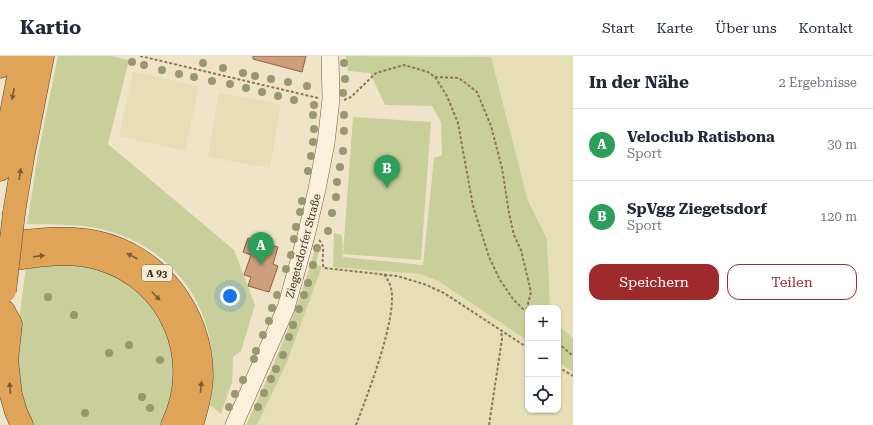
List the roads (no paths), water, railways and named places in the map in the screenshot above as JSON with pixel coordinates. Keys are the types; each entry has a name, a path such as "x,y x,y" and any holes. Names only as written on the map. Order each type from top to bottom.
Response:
{"highway":[{"path":"0,67 6,56"},
{"path":"0,170 22,56"},
{"path":"0,347 14,213 43,56"},
{"name":"A 93","path":"0,244 62,238 97,242 134,256 148,265 165,281 181,300 193,323 201,355 202,386 192,425"},
{"name":"A 93","path":"0,261 51,255 79,255 100,259 122,268 143,282 162,302 174,322 181,340 185,363 184,391 179,411 172,425"},
{"path":"4,301 12,324 7,360 11,395 22,425"}],"street":[{"name":"Ziegetsdorfer Straße","path":"234,425 286,308 306,236 318,189 326,144 331,99 330,56"}],"place":[{"name":"SpVgg Ziegetsdorf","path":"387,188"},
{"name":"Veloclub Ratisbona","path":"261,265"}]}
